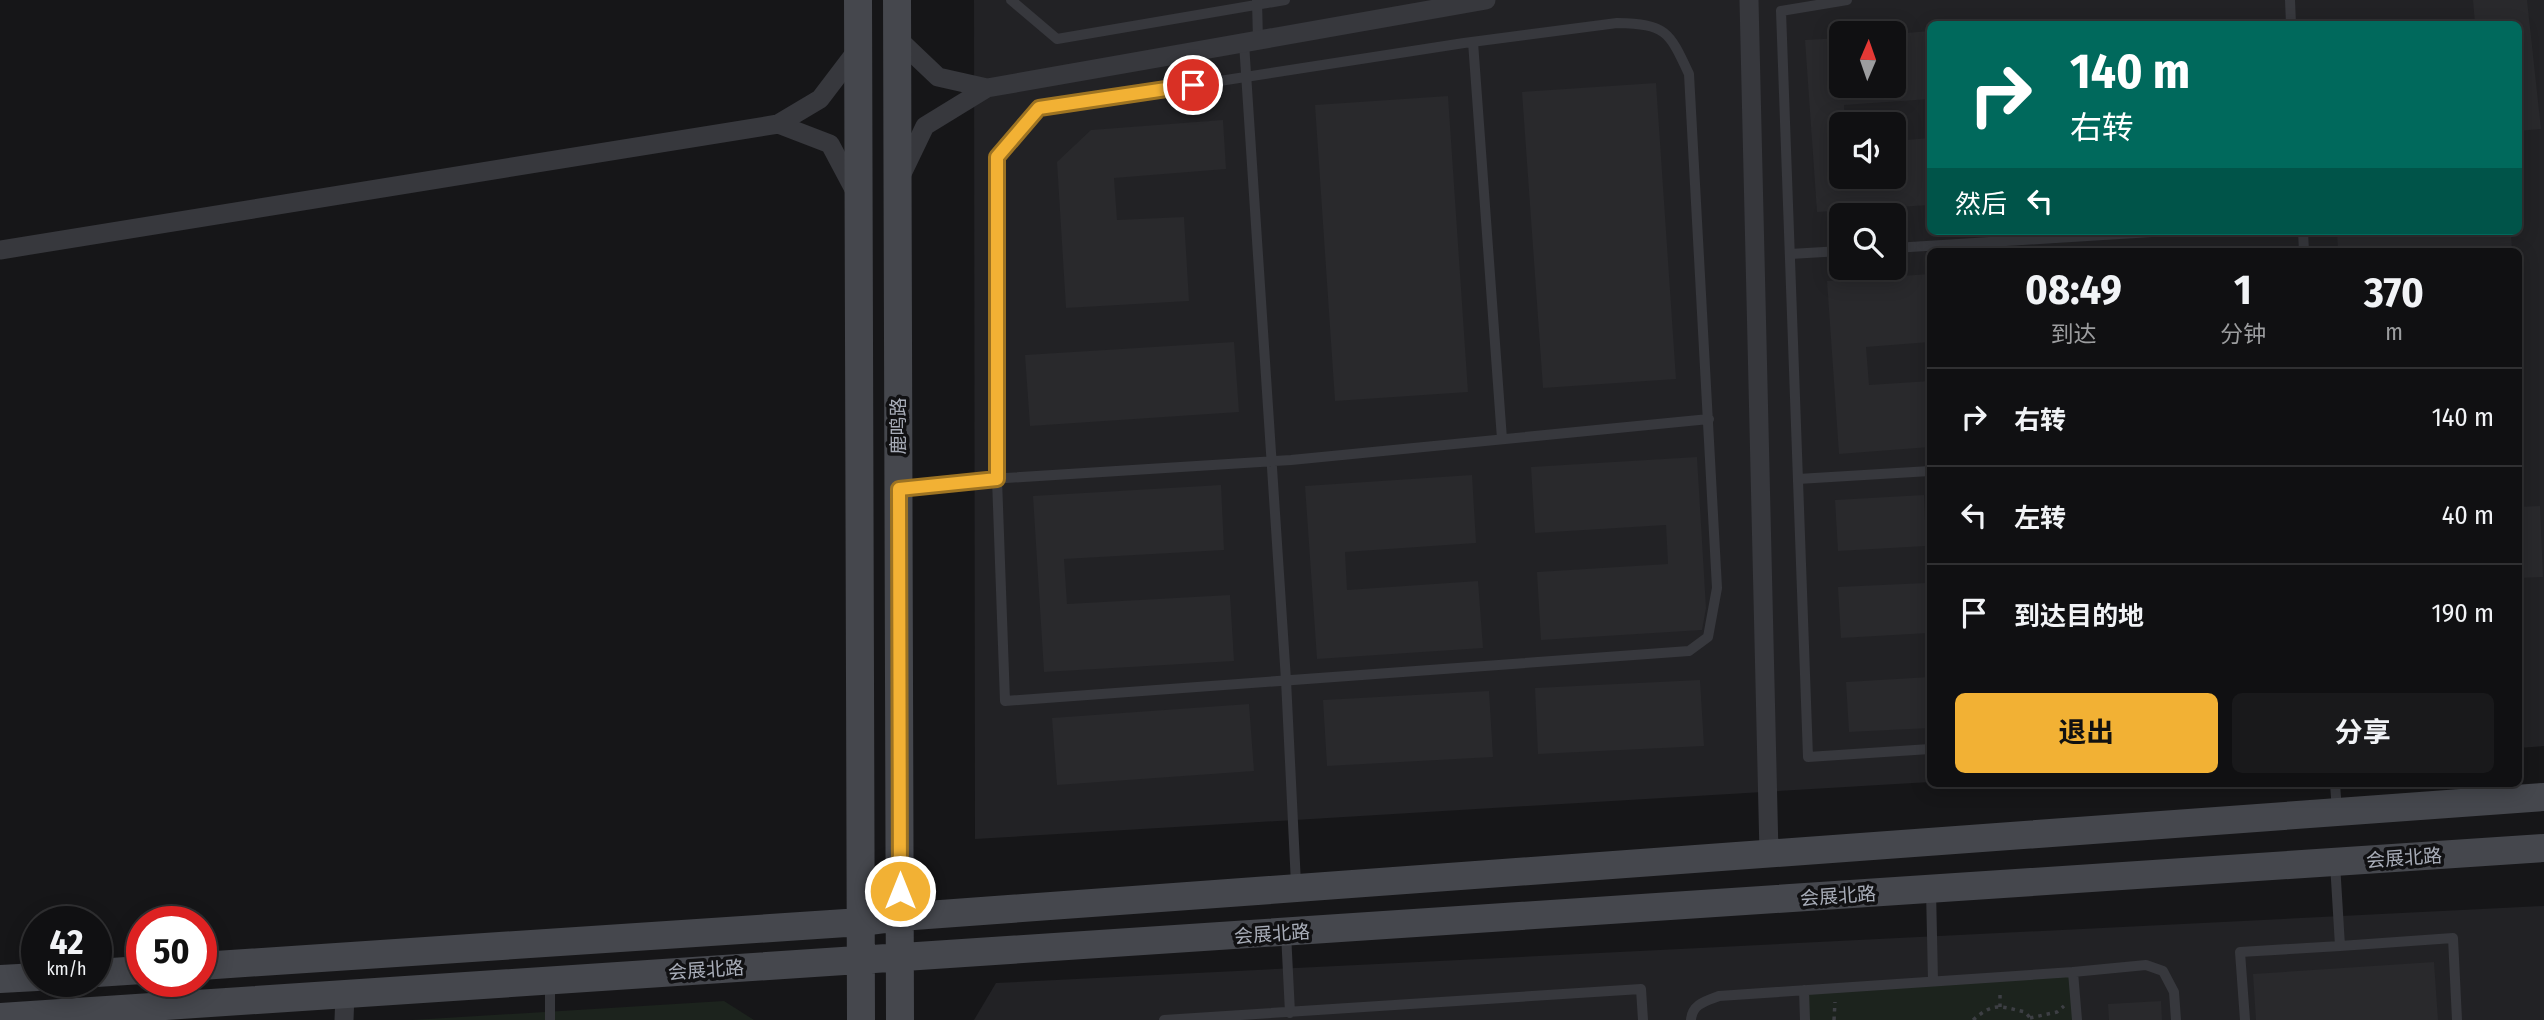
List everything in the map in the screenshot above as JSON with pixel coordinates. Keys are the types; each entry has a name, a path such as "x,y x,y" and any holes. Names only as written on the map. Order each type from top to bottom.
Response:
{"main road":[{"name":"鹿鸣路","path":"858,0 861,1020"},
{"name":"鹿鸣路","path":"897,0 900,1020"},
{"name":"会展北路","path":"217,965 861,922 1769,854 2336,798 2544,797"},
{"name":"会展北路","path":"0,1017 345,1007 550,980 900,959 2544,848"},
{"path":"0,979 21,977"}],"street":[{"path":"898,182 925,126 987,88 1486,0"},
{"path":"1749,0 1769,854"},
{"path":"897,38 939,77 987,88"},
{"path":"0,250 778,124 820,99 858,49"},
{"path":"778,124 830,144 858,197"}],"lane":[{"path":"1011,0 1057,39 1257,2 1285,0"},
{"path":"1847,0 1781,11 1808,757 1927,749"},
{"path":"2290,0 2291,21"},
{"path":"1257,2 1245,77 1286,680 1296,888"},
{"path":"1617,23 1648,24 1672,39 1689,74 1717,588 1708,637 1689,651 1005,701 997,479 997,157 1039,108 1473,42 1617,23"},
{"path":"1473,42 1502,439"},
{"path":"1906,247 2104,235"},
{"path":"1790,254 1829,252"},
{"path":"899,489 997,479 1271,461 1709,419"},
{"path":"1798,479 1927,471"},
{"path":"2335,862 2340,946"},
{"path":"1931,889 1933,981"},
{"path":"1286,933 1290,1013"},
{"path":"2245,1020 2240,952 2453,938 2457,1020"},
{"path":"1691,1020 1691,1015 1699,1003 1719,996 2146,965 2163,971 2174,992 2176,1020"},
{"path":"2073,972 2077,1020"},
{"path":"550,980 550,1020"},
{"path":"1164,1020 1641,989 1643,1020"},
{"path":"1804,989 1805,1020"}],"path":[{"path":"1973,1020 1987,1008 2000,1007 2025,1012 2031,1019 2057,1012 2075,996"}],"shaded area":[{"path":"974,0 2544,0 2544,746 2522,748 2522,248 1927,248 1927,782 975,839"},
{"path":"2544,906 2544,1020 974,1020 996,983"},
{"path":"2073,972 2077,1020 1805,1020 1804,990"},
{"path":"724,1001 754,1020 412,1020"}],"building":[{"path":"2473,0 2527,0 2541,129 2522,131 2522,21 2475,21"},
{"path":"1927,31 1927,99 1844,105 1844,112 1829,112 1829,189 1906,189 1906,140 1927,138 1927,205 1829,203 1829,211 1817,212 1805,40 1829,39 1829,98 1906,98 1906,33"},
{"path":"1656,83 1676,379 1543,388 1522,92"},
{"path":"1448,96 1468,392 1335,401 1315,105"},
{"path":"1223,120 1226,169 1114,178 1117,220 1184,217 1189,301 1066,308 1057,162 1091,130"},
{"path":"2337,235 2511,235 2512,248 2480,247 2338,248"},
{"path":"1927,274 1927,342 1866,347 1869,385 1927,381 1927,447 1839,454 1827,281 1906,280 1906,276"},
{"path":"1234,342 1239,412 1030,426 1025,355"},
{"path":"1697,457 1706,608 1702,630 1541,640 1537,572 1668,564 1666,525 1535,533 1531,467"},
{"path":"1472,475 1476,543 1345,552 1347,590 1478,581 1483,648 1317,659 1305,486"},
{"path":"1221,485 1224,550 1064,559 1067,604 1230,595 1234,661 1044,672 1033,496"},
{"path":"1924,495 1926,546 1838,551 1835,500"},
{"path":"2540,506 2543,577 2522,578 2522,507"},
{"path":"1926,583 1927,633 1841,638 1838,587"},
{"path":"1927,677 1927,728 1849,732 1846,682"},
{"path":"1700,680 1704,746 1538,754 1535,688"},
{"path":"1489,691 1493,757 1327,766 1323,700"},
{"path":"1249,704 1254,771 1057,785 1052,718"},
{"path":"2434,962 2438,1020 2256,1020 2253,974"},
{"path":"2161,1001 2162,1020 2109,1020 2108,1004"}],"route":[{"path":"900,891 899,489 997,479 997,157 1039,108 1193,85"}]}
